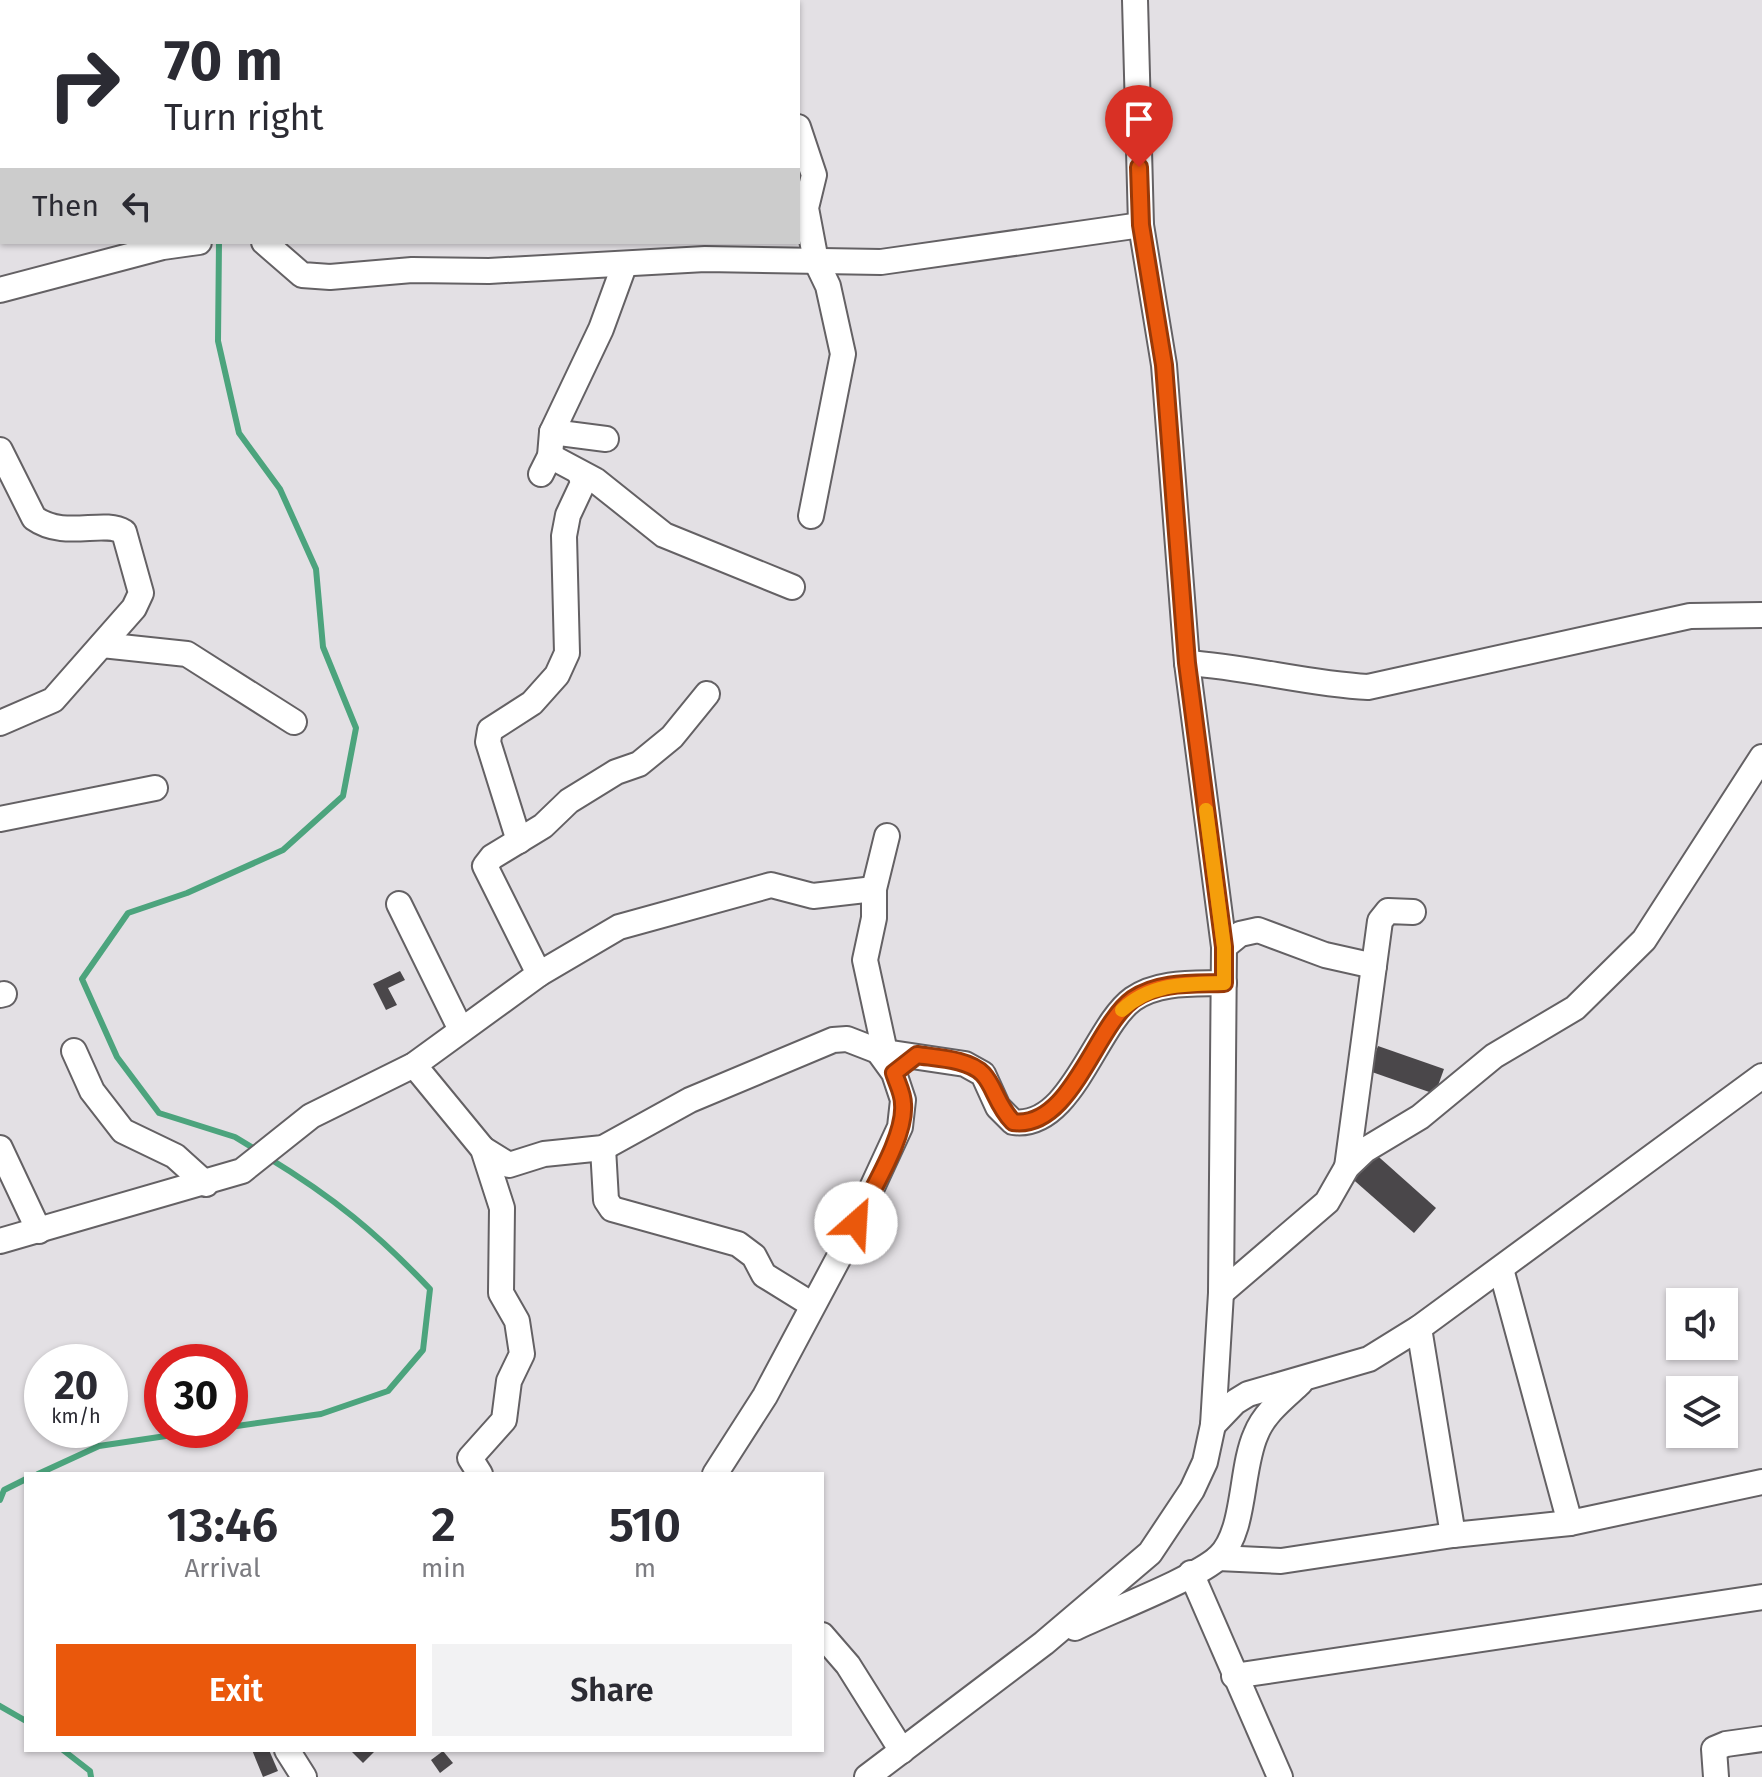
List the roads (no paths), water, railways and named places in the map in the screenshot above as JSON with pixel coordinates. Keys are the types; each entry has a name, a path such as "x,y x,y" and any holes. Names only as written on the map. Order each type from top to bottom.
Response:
{"street":[{"path":"867,1777 1044,1643 1150,1553 1192,1490 1205,1462 1213,1425 1221,1293 1224,947 1187,663 1164,365 1141,225 1135,0"},
{"path":"800,133 814,175 806,208 816,261 828,286 843,354 811,516"},
{"path":"266,244 296,272 312,277 412,270 489,271 624,266 705,259 881,262 1141,225"},
{"path":"0,290 185,244"},
{"path":"548,454 624,266"},
{"path":"548,454 606,439"},
{"path":"0,450 34,518 41,523 52,528 114,528 124,532 141,593 134,608 53,700 0,723"},
{"path":"548,454 580,473 664,535 792,587"},
{"path":"519,841 488,742 490,730 532,703 557,675 567,653 564,536 568,515 583,483 580,473"},
{"path":"1187,663 1235,666 1322,685 1368,687 1690,616 1762,615"},
{"path":"102,645 187,654 294,722"},
{"path":"539,974 485,866 492,857 543,826 569,801 616,772 639,764 672,737 707,694"},
{"path":"1221,1293 1327,1202 1347,1167 1365,1150 1420,1117 1494,1056 1575,1008 1644,940 1762,757"},
{"path":"0,819 155,788"},
{"path":"716,1472 765,1396 811,1304 845,1246 900,1127 903,1100 886,1059 865,960 874,918 874,889 887,836"},
{"path":"0,1241 206,1184 242,1171 311,1116 414,1065 539,974 619,927 771,885 813,896 874,889"},
{"path":"399,904 461,1030"},
{"path":"1347,1167 1383,916 1388,911 1413,912"},
{"path":"1224,947 1240,934 1258,930 1325,955 1374,966"},
{"path":"414,1065 483,1149 509,1165 544,1154 603,1148 690,1100 819,1044 847,1039 886,1059 917,1055 974,1069 983,1074 998,1107 1013,1122 1034,1121 1053,1108 1100,1047 1117,1015 1133,999 1172,985 1224,983"},
{"path":"74,1051 92,1091 123,1131 175,1156 206,1184"},
{"path":"1213,1425 1235,1402 1248,1394 1302,1381 1369,1359 1419,1328 1762,1076"},
{"path":"0,1148 39,1231"},
{"path":"603,1148 606,1200 612,1209 738,1244 754,1256 764,1275 811,1304"},
{"path":"479,1472 470,1458 504,1420 509,1381 522,1354 517,1321 501,1293 502,1208 483,1149"},
{"path":"1501,1269 1570,1523"},
{"path":"1419,1328 1453,1535"},
{"path":"1044,1643 1218,1558 1236,1527 1245,1466 1257,1431 1271,1410 1302,1381"},
{"path":"1218,1558 1281,1561 1453,1535 1570,1523 1762,1482"},
{"path":"1191,1573 1280,1777"},
{"path":"1234,1676 1762,1597"},
{"path":"824,1637 848,1665 902,1751"},
{"path":"1716,1777 1714,1749 1762,1739"},
{"path":"289,1752 304,1777"}],"waterway":[{"path":"219,244 218,341 239,433 280,489 316,569 323,647 356,728 343,796 283,850 187,893 128,913 82,979 117,1057 159,1113 235,1137 258,1151"},
{"path":"248,1424 321,1414 388,1391 423,1350 430,1289 353,1217 267,1157"},
{"path":"42,1472 99,1446 144,1439"},
{"path":"0,1500 4,1490 24,1480"},
{"path":"0,1706 24,1720"},
{"path":"66,1752 90,1771 91,1777"}]}
